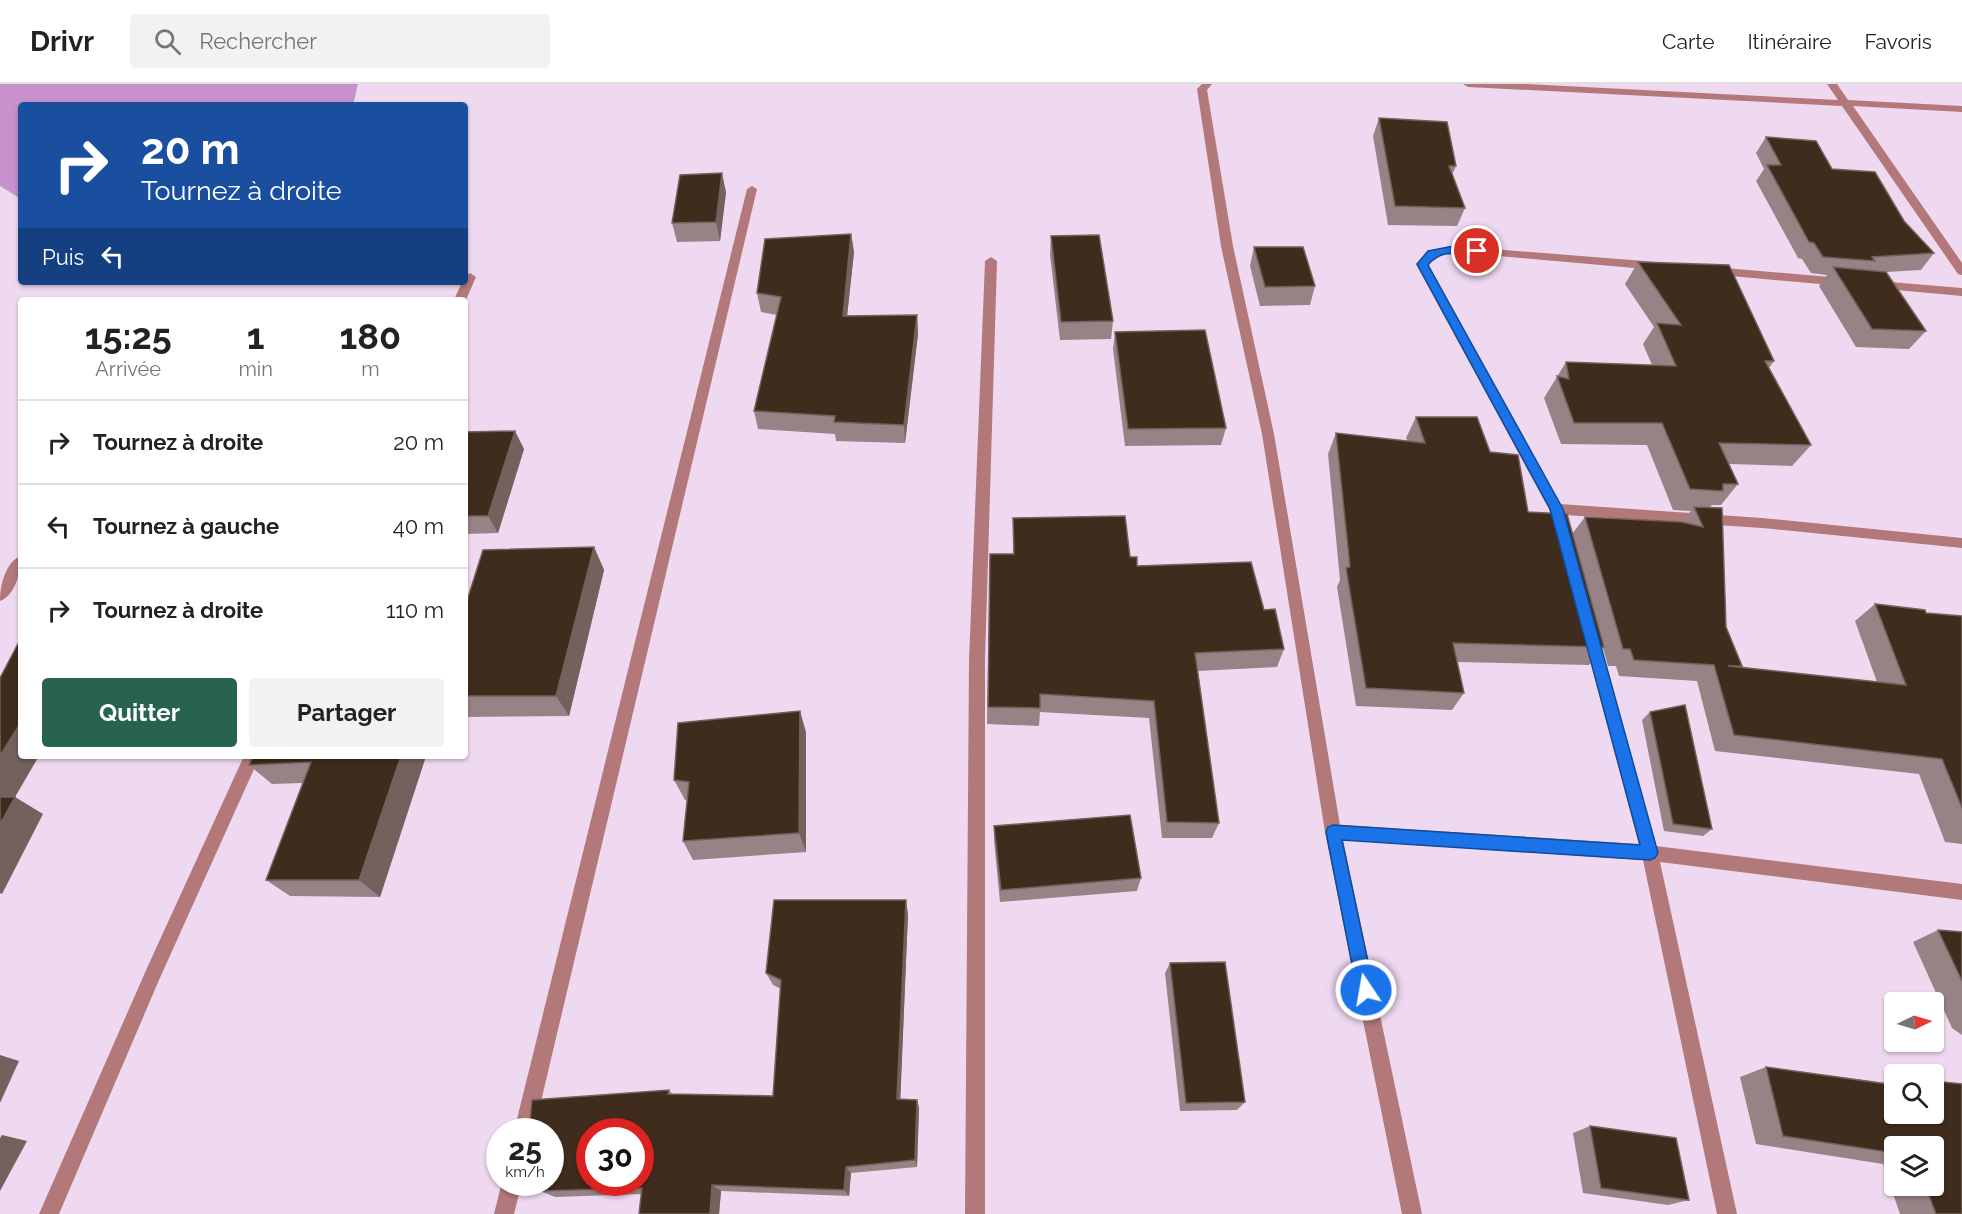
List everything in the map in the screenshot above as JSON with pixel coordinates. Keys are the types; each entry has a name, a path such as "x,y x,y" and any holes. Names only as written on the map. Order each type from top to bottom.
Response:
{"street":[{"path":"1207,84 1202,89 1227,246 1268,434 1333,832 1412,1214"},
{"path":"1468,84 1962,109"},
{"path":"1832,84 1962,271"},
{"path":"527,1118 752,189"},
{"path":"1566,544 1556,509 1422,264 1432,253 1454,249 1667,267"},
{"path":"975,1214 977,660 991,261"},
{"path":"1702,270 1962,292"},
{"path":"468,283 471,277"},
{"path":"1556,509 1762,523 1962,543"},
{"path":"0,595 18,567"},
{"path":"1588,624 1650,853 1727,1214"},
{"path":"49,1214 153,974 251,759"},
{"path":"1333,832 1650,853 1962,892"},
{"path":"504,1214 508,1196"}],"shaded area":[{"path":"0,84 358,84 354,102 18,102 18,197 0,186"}],"building":[{"path":"1379,118 1447,122 1456,166 1449,166 1465,208 1395,206"},
{"path":"1766,137 1816,141 1832,169 1875,172 1904,221 1934,253 1872,257 1875,261 1823,257 1814,243 1809,242 1767,165 1781,165"},
{"path":"722,173 716,222 672,223 680,175"},
{"path":"851,234 843,316 917,315 904,425 834,422 835,416 754,411 781,297 757,293 765,239"},
{"path":"1099,235 1113,321 1061,322 1051,236"},
{"path":"1254,247 1303,247 1315,286 1265,287"},
{"path":"1638,262 1729,265 1774,361 1765,361 1811,445 1719,443 1738,484 1723,484 1723,491 1690,489 1662,423 1574,423 1557,376 1569,379 1566,362 1676,366 1657,323 1681,325"},
{"path":"1833,267 1886,272 1926,331 1872,329"},
{"path":"1205,330 1226,428 1128,429 1115,332"},
{"path":"1416,417 1477,417 1490,452 1518,455 1528,512 1567,514 1604,647 1453,643 1464,693 1366,688 1346,568 1350,567 1336,433 1425,443"},
{"path":"515,431 488,516 468,516 468,432"},
{"path":"1694,507 1722,508 1726,627 1742,666 1728,666 1906,685 1875,604 1925,610 1926,613 1962,616 1962,808 1942,759 1734,735 1714,665 1634,660 1630,649 1623,649 1585,517 1682,522 1703,527"},
{"path":"1125,516 1130,557 1137,557 1137,566 1251,562 1264,610 1275,609 1284,649 1195,653 1219,823 1167,822 1154,701 1040,694 1040,708 988,707 990,554 1014,554 1013,518"},
{"path":"594,547 556,696 468,696 468,598 483,550"},
{"path":"18,644 18,727 0,756 0,678"},
{"path":"1685,705 1712,829 1673,824 1650,712"},
{"path":"800,711 799,833 683,841 689,782 674,780 678,723"},
{"path":"252,759 400,759 359,880 266,880 311,762 249,765"},
{"path":"0,797 15,797 0,824"},
{"path":"1130,815 1141,878 1001,890 994,826"},
{"path":"774,900 906,900 897,1099 917,1100 915,1160 846,1167 844,1190 712,1185 710,1214 639,1214 641,1196 654,1196 654,1118 576,1118 576,1190 564,1190 564,1118 530,1118 532,1100 669,1090 668,1094 773,1096 781,980 766,973"},
{"path":"1938,930 1962,932 1962,981"},
{"path":"1225,962 1245,1102 1186,1103 1170,963"},
{"path":"1766,1067 1884,1084 1884,1124 1944,1124 1944,1082 1962,1084 1962,1214 1936,1214 1929,1196 1944,1196 1944,1136 1884,1136 1884,1151 1783,1136"},
{"path":"1590,1126 1676,1138 1689,1200 1601,1188"}],"route":[{"path":"1366,990 1333,832 1650,853 1556,509 1422,264 1432,253 1454,249 1477,251"}]}
